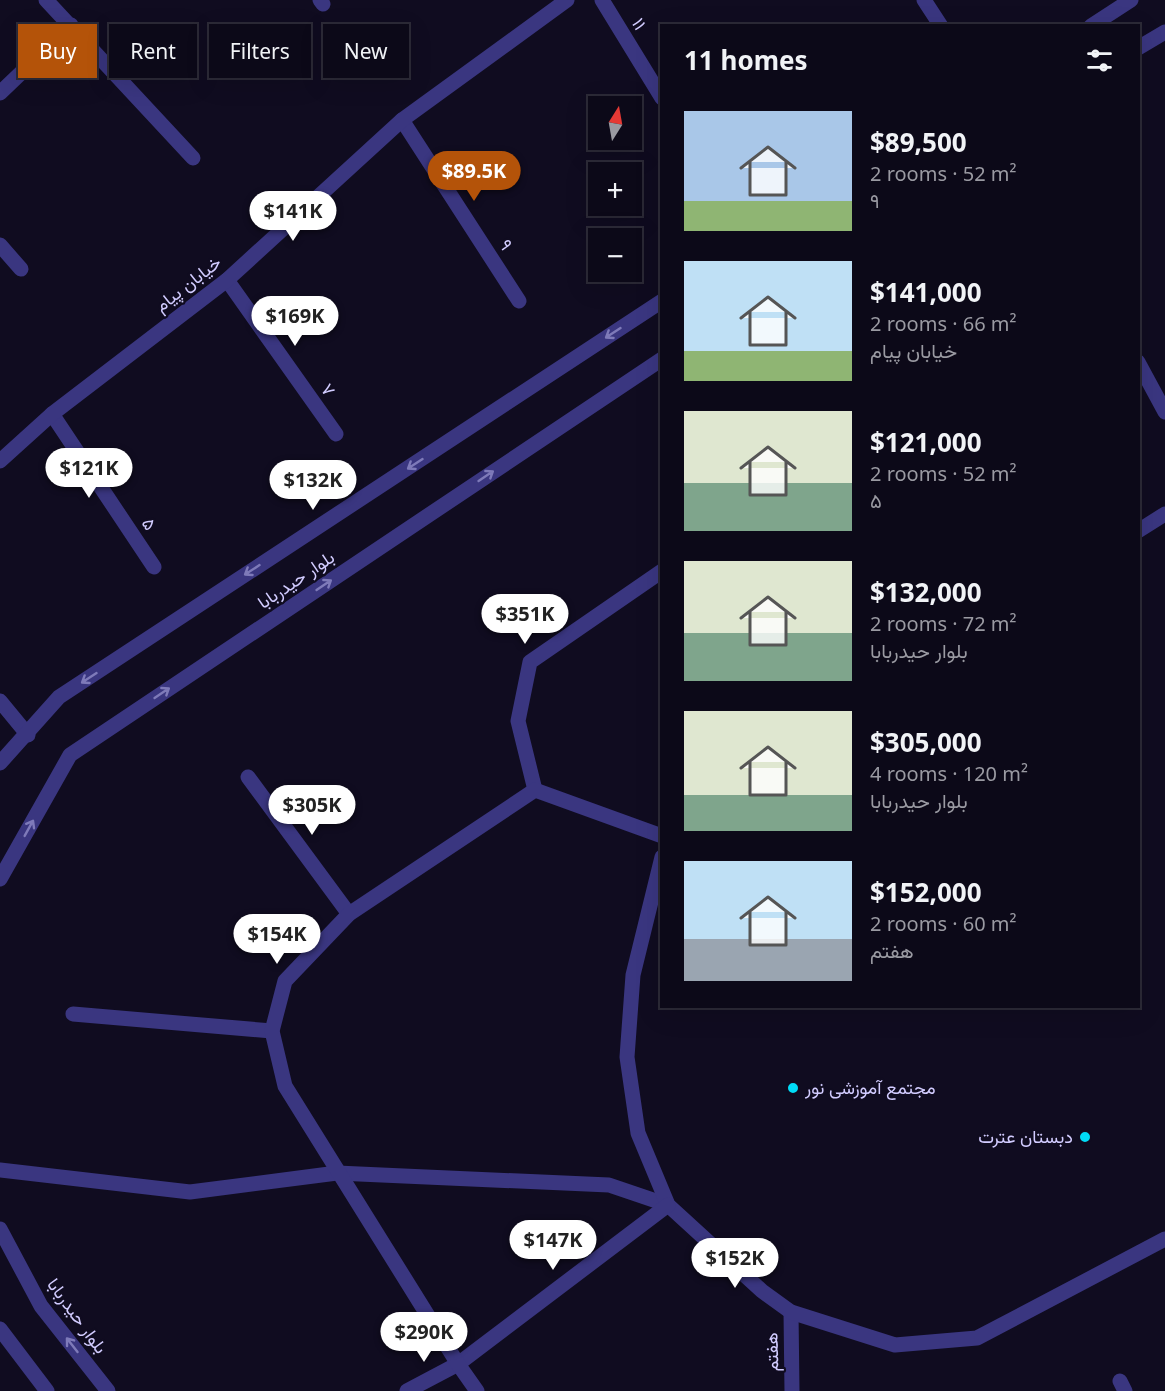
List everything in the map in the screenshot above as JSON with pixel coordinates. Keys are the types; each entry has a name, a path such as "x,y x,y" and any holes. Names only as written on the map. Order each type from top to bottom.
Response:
{"street":[{"path":"46,0 70,24"},
{"name":"خیابان پیام","path":"0,461 52,414 227,280 402,120 567,0"},
{"name":"۱۱","path":"602,0 660,95"},
{"path":"924,0 940,24"},
{"path":"1094,24 1131,0"},
{"path":"1140,47 1165,32"},
{"path":"97,53 193,158"},
{"path":"0,93 18,76"},
{"name":"۹","path":"402,120 519,301"},
{"path":"0,245 21,268"},
{"name":"۷","path":"227,280 336,434"},
{"name":"بلوار حیدربابا","path":"0,763 28,735 59,697 660,302"},
{"name":"بلوار حیدربابا","path":"0,879 70,755 660,360"},
{"path":"1140,366 1165,411"},
{"name":"۵","path":"52,414 154,567"},
{"path":"1140,530 1165,514"},
{"path":"535,790 518,721 530,662 660,572"},
{"path":"0,703 28,735"},
{"path":"248,777 349,914"},
{"path":"535,790 660,835"},
{"path":"477,1391 337,1173 285,1086 272,1031 285,981 349,914 535,790"},
{"path":"660,865 633,975 627,1057 638,1133 668,1205"},
{"path":"73,1014 272,1031"},
{"path":"0,1170 190,1192 337,1173 609,1185 668,1205 762,1292 791,1312 895,1345 977,1338 1165,1239"},
{"path":"407,1391 458,1364 668,1205"},
{"name":"بلوار حیدربابا","path":"0,1229 41,1306 108,1391"},
{"name":"هفتم","path":"791,1312 792,1391"},
{"path":"0,1329 47,1391"}],"place":[{"name":"مجتمع آموزشی نور","path":"793,1088"},
{"name":"دبستان عترت","path":"1085,1137"}]}
